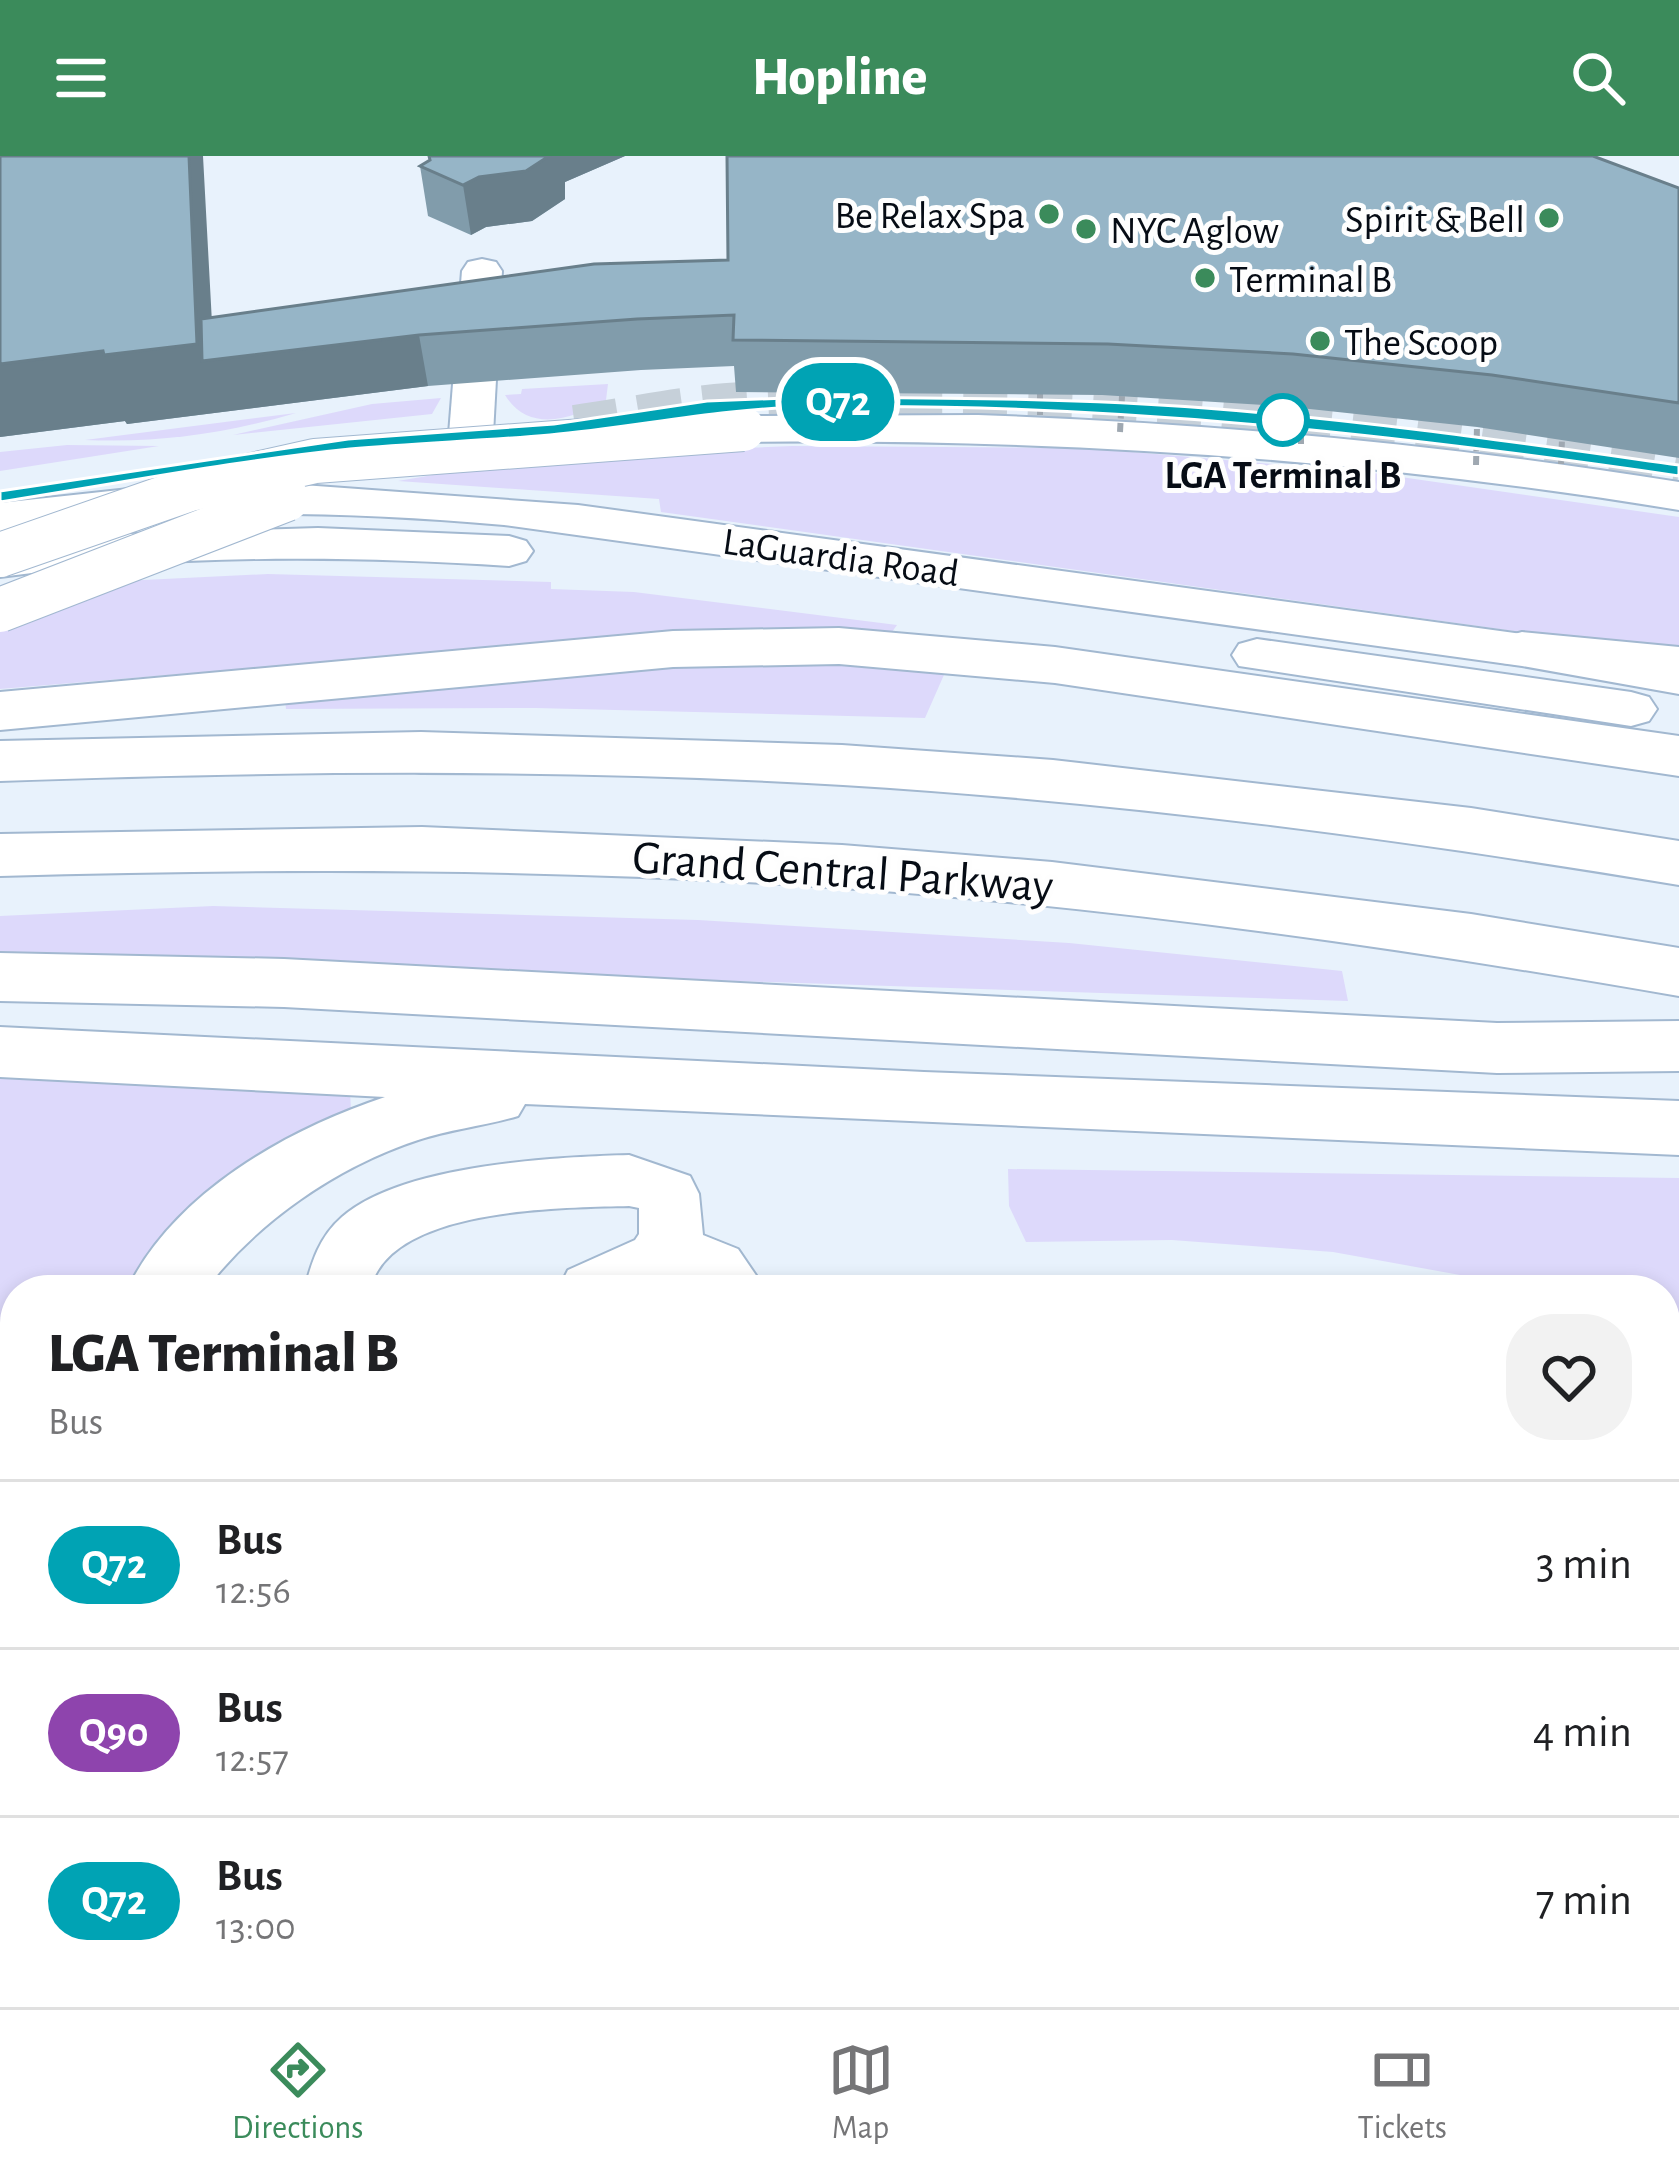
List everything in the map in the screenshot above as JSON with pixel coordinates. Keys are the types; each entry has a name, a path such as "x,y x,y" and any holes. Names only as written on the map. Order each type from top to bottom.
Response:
{"highway":[{"path":"0,711 629,652 838,646 1678,706"},
{"path":"1522,650 1678,706"},
{"name":"Grand Central Parkway","path":"0,761 411,752 921,770 1265,800 1679,863"},
{"name":"Grand Central Parkway","path":"0,856 399,850 890,868 1243,903 1679,972"},
{"path":"0,976 284,983 1569,1049 1679,1046"},
{"path":"0,1052 924,1098 1679,1128"},
{"path":"175,1275 191,1254 300,1166 363,1133 471,1100 568,1091 924,1098"},
{"path":"207,1275 216,1254 259,1196"}],"street":[{"path":"471,434 482,271"},
{"path":"0,558 190,489 315,460 743,429 860,410 1121,414 1477,446 1679,496"},
{"path":"0,496 207,464"},
{"path":"0,610 251,512 403,467"},
{"name":"LaGuardia Road","path":"0,517 210,494 442,505 578,519 1522,650"},
{"name":"LaGuardia Road","path":"0,558 182,544 354,543 509,551 1678,706"},
{"path":"338,1275 339,1263 379,1223 442,1200 492,1191 643,1182 668,1193 676,1227 669,1249 630,1275"},
{"path":"669,1249 715,1268 721,1275"}],"path":[{"path":"842,391 860,410"},
{"path":"1040,394 1040,415"},
{"path":"1264,405 1288,427"},
{"path":"1561,464 1562,439"}],"shaded area":[{"path":"608,384 606,400 580,413 552,419 526,415 505,395 521,394 522,389"},
{"path":"441,398 432,414 233,435 372,404"},
{"path":"296,413 192,436 85,440"},
{"path":"67,445 159,446 0,471 0,452"},
{"path":"792,446 1086,448 1366,472 1679,517 1679,654 661,512 659,499 398,481 538,457"},
{"path":"268,574 551,582 551,589 634,592 897,625 892,632 700,631 0,689 0,587"},
{"path":"817,661 947,668 925,718 536,708 286,709 285,700 686,665"},
{"path":"213,906 698,920 1069,943 1342,971 1348,1001 0,957 0,916"},
{"path":"0,1078 350,1091 351,1110 152,1275 0,1275"},
{"path":"1008,1169 1679,1178 1679,1275 1460,1275 1333,1252 1172,1240 1026,1242 1009,1206"}],"building":[{"path":"0,156 189,156 197,344 0,364"},
{"path":"429,156 549,156 526,171 479,177 463,185 420,166"},
{"name":"Terminal B","path":"727,156 1593,156 1679,188 1679,403 1492,375 1293,354 1108,344 733,340 734,315 419,335 202,361 201,319 594,264 728,260"}],"tunnel":[{"path":"575,427 709,407 847,399 1086,403 1324,422 1679,471"}],"bus line":[{"name":"Q72","path":"0,497 348,444 554,430 707,406 811,402 1017,404 1204,413 1435,436 1679,471"}],"place":[{"name":"Be Relax Spa","path":"1049,214"},
{"name":"Spirit & Bell","path":"1549,218"},
{"name":"NYC Aglow","path":"1086,229"},
{"name":"Terminal B","path":"1205,278"},
{"name":"The Scoop","path":"1320,341"},
{"name":"LGA Terminal B","path":"1283,420"}]}
